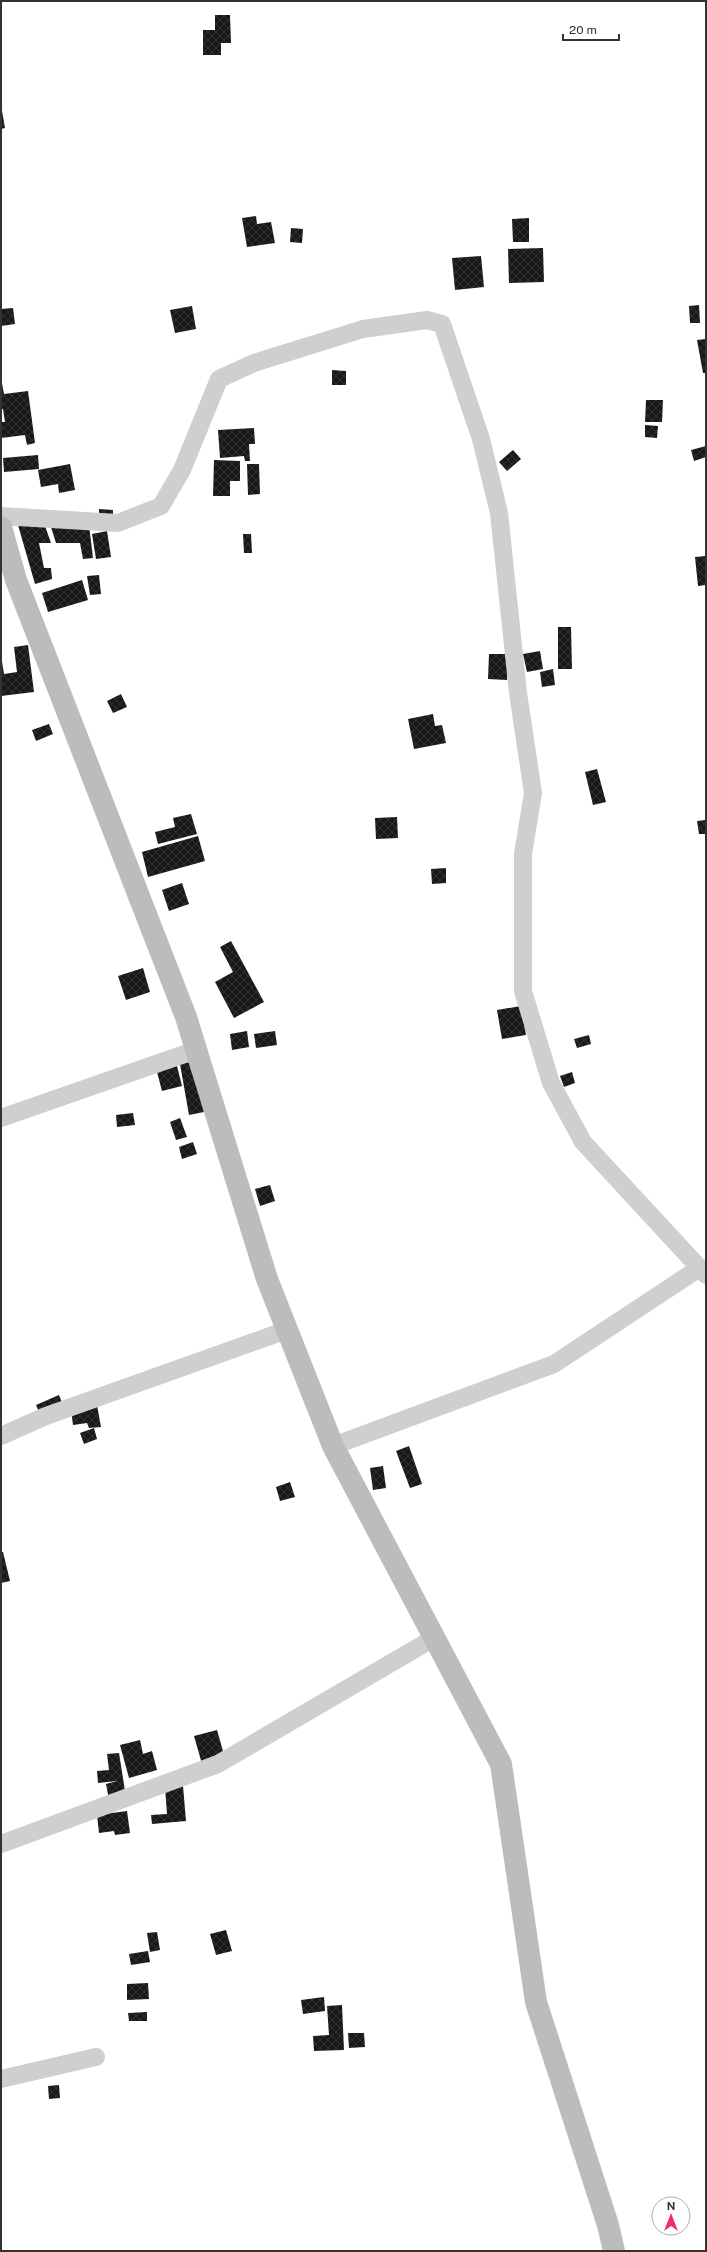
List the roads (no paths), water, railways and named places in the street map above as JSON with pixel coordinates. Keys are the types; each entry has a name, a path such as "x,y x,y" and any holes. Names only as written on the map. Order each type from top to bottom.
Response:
{"street":[{"path":"1,516 118,524 161,506 182,470 219,379 254,363 363,329 427,320 442,324 481,439 499,513 518,692 533,793 523,854 523,991 551,1083 583,1142 702,1272 554,1364 333,1446"},
{"path":"1,527 16,580 186,1017 267,1279 333,1446 500,1764 536,2002 608,2225 614,2251"},
{"path":"1,1118 196,1050"},
{"path":"1,1436 46,1416 287,1330"},
{"path":"1,1844 218,1764 434,1638"},
{"path":"1,2078 96,2057"}]}
